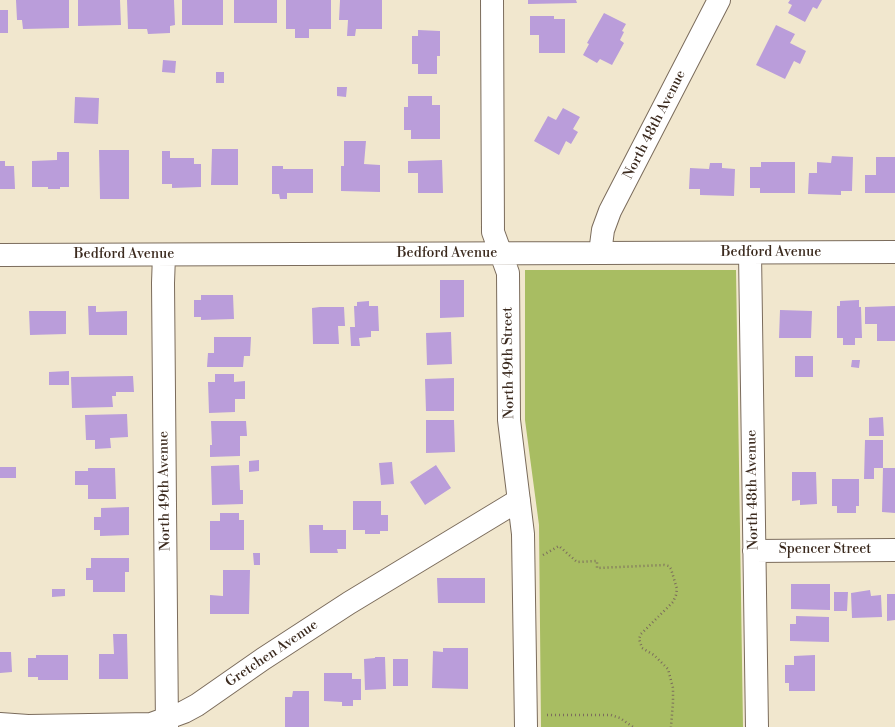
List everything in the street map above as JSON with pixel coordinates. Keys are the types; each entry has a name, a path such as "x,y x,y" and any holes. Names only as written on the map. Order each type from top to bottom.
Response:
{"street":[{"name":"North 49th Street","path":"492,0 493,232 508,273 509,420 523,534 526,721"},
{"name":"North 48th Avenue","path":"600,253 603,230 610,211 719,0"},
{"name":"Bedford Avenue","path":"0,255 895,252"},
{"name":"North 48th Avenue","path":"750,253 757,727"},
{"name":"North 49th Avenue","path":"164,255 167,723"},
{"name":"Gretchen Avenue","path":"0,724 28,726 75,726 167,723 198,705 263,659 349,604 519,500"},
{"name":"Spencer Street","path":"754,551 895,550"}],"path":[{"path":"524,566 559,546 576,562 597,561 597,568 669,566 677,589 676,595 673,602 641,634 639,639 642,648 654,655 668,669 673,702 671,727"},
{"path":"526,721 611,715 620,718 633,727"}],"green space":[{"path":"525,270 736,270 743,727 541,727 539,525 525,420"}],"building":[{"path":"16,0 69,0 69,28 23,29 22,20 17,20"},
{"path":"78,0 120,0 121,25 78,26"},
{"path":"127,0 174,0 175,25 170,26 170,33 148,34 147,29 128,29"},
{"path":"182,0 223,0 223,25 182,25"},
{"path":"234,0 277,0 277,23 234,23"},
{"path":"286,0 331,0 331,29 309,29 309,38 295,38 295,29 286,29"},
{"path":"340,0 382,0 382,29 356,29 355,36 347,36 348,20 339,20"},
{"path":"528,0 576,0 577,3 528,4"},
{"path":"790,0 822,0 817,9 813,7 805,22 788,13 792,5 788,3"},
{"path":"0,10 8,10 8,33 0,33"},
{"path":"604,13 626,24 622,31 624,32 620,40 624,43 612,65 600,59 597,63 583,55 589,44 587,43"},
{"path":"530,16 554,16 554,19 565,19 565,53 539,53 539,35 530,35"},
{"path":"776,25 795,34 790,43 806,51 800,64 794,61 785,79 756,65"},
{"path":"418,30 440,31 440,56 437,56 437,74 418,74 418,64 412,64 412,36 418,36"},
{"path":"163,60 176,61 175,73 162,72"},
{"path":"216,72 224,72 224,83 216,83"},
{"path":"337,87 347,87 346,97 337,96"},
{"path":"408,96 432,96 432,105 440,105 440,139 411,139 411,130 404,130 404,107 408,107"},
{"path":"75,97 99,98 98,124 74,123"},
{"path":"563,108 580,117 573,129 578,132 571,144 566,141 559,155 534,141 548,116 556,120"},
{"path":"344,141 366,141 364,164 380,165 380,192 341,191 341,166 344,166"},
{"path":"212,149 238,149 238,185 211,185"},
{"path":"99,150 129,150 129,199 100,199"},
{"path":"162,151 170,151 170,158 194,158 194,164 201,164 201,187 172,188 172,184 162,184"},
{"path":"57,152 69,152 69,187 48,189 48,187 32,187 32,161 57,160"},
{"path":"832,156 853,157 852,191 841,191 841,195 808,194 809,173 817,173 817,162 831,163"},
{"path":"876,157 895,157 895,193 865,193 865,175 876,175"},
{"path":"442,160 443,193 418,193 418,173 408,173 408,161"},
{"path":"0,161 5,161 5,166 14,166 15,189 0,189"},
{"path":"761,162 795,162 795,193 760,193 760,188 750,188 750,167 761,167"},
{"path":"710,163 722,163 722,168 735,169 734,196 700,195 700,189 689,189 690,168 709,169"},
{"path":"272,166 283,166 283,169 313,169 313,193 287,193 287,199 280,199 279,194 272,194"},
{"path":"440,280 464,280 464,317 440,318"},
{"path":"201,295 233,295 234,319 201,320 201,317 194,317 194,300 201,300"},
{"path":"859,300 859,307 861,307 862,338 855,338 855,345 843,345 843,338 837,338 837,306 840,306 840,301"},
{"path":"369,301 369,306 378,306 379,331 371,331 371,337 359,338 360,346 351,346 350,327 355,327 354,306 357,306 357,302"},
{"path":"88,306 96,306 96,312 127,311 127,335 89,335"},
{"path":"895,306 895,341 877,341 877,324 865,324 865,307"},
{"path":"344,307 345,326 338,326 339,344 313,344 312,308"},
{"path":"780,310 812,311 811,338 779,338"},
{"path":"29,311 66,311 66,334 30,335"},
{"path":"451,332 452,364 427,365 426,333"},
{"path":"214,337 251,337 250,356 244,356 243,367 207,367 208,353 214,353"},
{"path":"795,356 813,356 813,377 795,377"},
{"path":"852,360 860,360 859,368 851,367"},
{"path":"69,371 69,385 49,385 49,372"},
{"path":"215,374 234,374 234,382 245,381 245,399 235,399 235,412 209,413 208,382 215,382"},
{"path":"133,376 134,392 116,392 116,396 112,396 113,407 72,408 71,377"},
{"path":"454,378 454,411 426,411 425,379"},
{"path":"127,414 128,437 110,438 111,448 95,449 95,440 86,440 85,415"},
{"path":"883,417 884,436 869,436 869,418"},
{"path":"426,420 454,420 455,452 426,453"},
{"path":"211,421 246,421 247,436 240,436 240,456 210,457 210,445 212,445"},
{"path":"865,440 883,440 883,468 874,468 874,479 864,479"},
{"path":"259,460 259,471 249,472 249,461"},
{"path":"392,462 394,484 381,485 379,463"},
{"path":"239,465 240,490 243,490 243,504 212,505 211,466"},
{"path":"436,465 451,488 425,505 410,482"},
{"path":"0,467 16,467 16,478 0,478"},
{"path":"88,468 115,468 116,499 88,499 88,485 75,485 75,471 88,471"},
{"path":"883,468 895,468 895,513 882,512"},
{"path":"792,472 816,472 817,504 800,505 800,500 792,501"},
{"path":"832,479 859,479 859,506 856,506 856,513 837,513 837,506 832,506"},
{"path":"353,501 381,501 381,515 388,515 388,531 380,531 380,534 365,534 365,530 353,530"},
{"path":"129,507 129,535 100,536 100,530 94,530 94,517 101,517 101,508"},
{"path":"220,513 239,513 239,520 244,520 244,550 210,550 210,521 220,521"},
{"path":"309,525 323,525 323,530 346,530 346,549 337,549 338,553 310,553"},
{"path":"253,553 260,553 260,565 254,565"},
{"path":"91,558 129,558 129,572 125,572 125,592 93,592 93,580 86,580 86,568 91,568"},
{"path":"223,570 250,570 249,614 210,614 210,595 223,596"},
{"path":"437,578 485,578 485,603 438,603"},
{"path":"791,584 830,584 830,610 791,609"},
{"path":"52,589 65,589 65,596 52,597"},
{"path":"870,590 871,596 881,595 882,617 852,618 851,593"},
{"path":"834,592 848,592 847,611 834,611"},
{"path":"887,594 895,594 895,620 887,621"},
{"path":"796,616 829,617 829,642 790,641 790,624 796,624"},
{"path":"113,634 127,634 128,679 99,679 99,654 114,654"},
{"path":"443,648 468,648 468,689 432,688 433,651 443,652"},
{"path":"0,652 11,652 12,672 0,673"},
{"path":"36,655 68,655 68,680 38,680 38,677 28,677 28,658 36,658"},
{"path":"815,655 815,691 789,691 789,683 785,683 785,665 794,665 794,656"},
{"path":"385,657 386,689 365,690 364,659"},
{"path":"393,659 408,659 408,686 393,686"},
{"path":"324,673 352,673 352,679 361,679 361,700 353,700 353,706 342,706 342,702 324,701"},
{"path":"293,691 309,691 309,727 285,727 285,697 292,697"}]}
